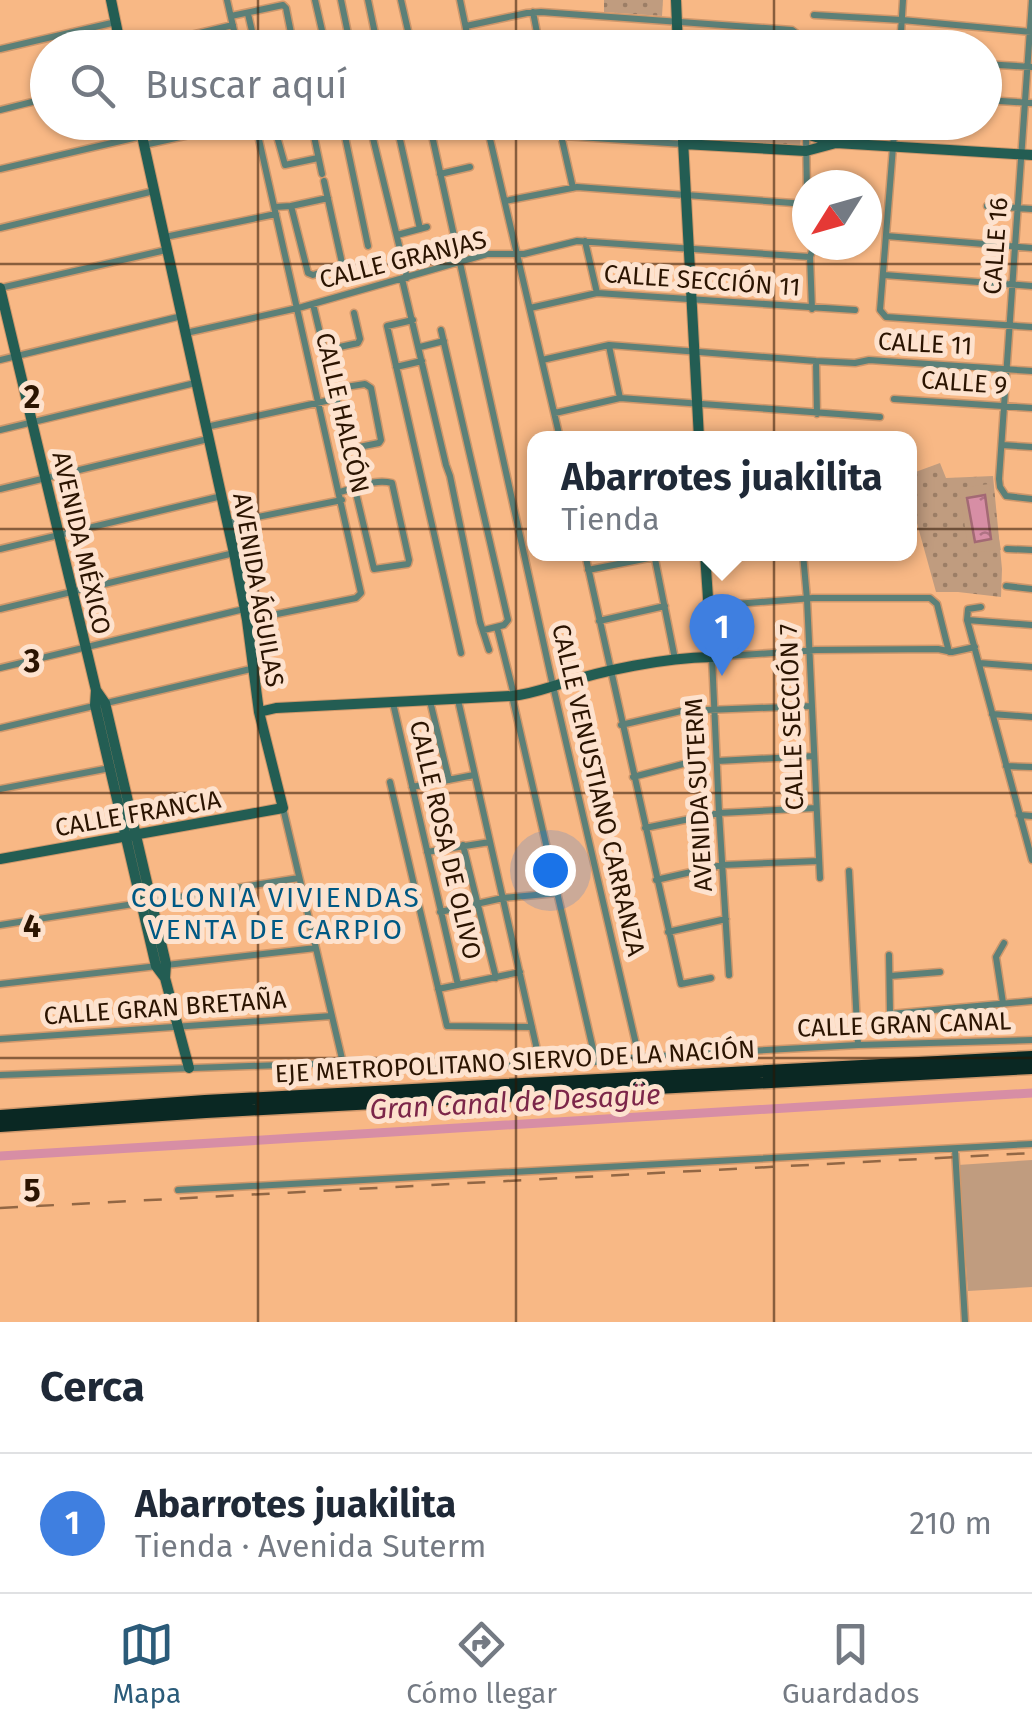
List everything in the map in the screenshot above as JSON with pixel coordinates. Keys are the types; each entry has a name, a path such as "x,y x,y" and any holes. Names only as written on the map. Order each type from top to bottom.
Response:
{"highway":[{"name":"EJE METROPOLITANO SIERVO DE LA NACIÓN","path":"0,1116 205,1101 1032,1057"},
{"name":"EJE METROPOLITANO SIERVO DE LA NACIÓN","path":"0,1126 1032,1068"}],"street":[{"path":"111,0 118,30"},
{"path":"227,0 234,30"},
{"path":"315,0 322,30"},
{"path":"341,0 347,30"},
{"path":"368,0 374,30"},
{"path":"401,0 408,30"},
{"path":"460,0 467,30"},
{"path":"676,0 677,30"},
{"path":"901,30 903,0"},
{"name":"CALLE 16","path":"1032,0 1027,155 1018,208 999,479 1003,494 1032,499"},
{"path":"231,16 283,5 290,30"},
{"path":"466,26 534,12 792,30"},
{"path":"534,12 537,30"},
{"path":"248,14 252,30"},
{"path":"814,15 1031,32"},
{"path":"80,30 116,22"},
{"path":"212,30 233,25"},
{"path":"0,48 30,41"},
{"path":"1002,65 1030,67"},
{"path":"1002,101 1029,102"},
{"path":"0,110 30,102"},
{"path":"0,168 143,140"},
{"name":"AVENIDA ÁGUILAS","path":"143,140 228,523 246,614 259,712 343,1063"},
{"name":"CALLE HALCÓN","path":"246,614 356,598 361,590 257,140"},
{"path":"278,140 285,164 318,158"},
{"path":"292,206 309,274 342,264 314,140"},
{"path":"346,140 368,246"},
{"path":"373,140 489,650"},
{"path":"397,235 423,228 401,140"},
{"name":"CALLE VENUSTIANO CARRANZA","path":"433,140 639,1057"},
{"path":"490,140 558,431"},
{"path":"562,140 573,188"},
{"path":"622,140 806,151 836,143"},
{"path":"683,140 699,431"},
{"path":"806,140 806,170"},
{"path":"826,140 1027,155"},
{"path":"893,140 882,315 1032,327"},
{"path":"440,174 470,168"},
{"path":"505,202 573,188 792,203"},
{"path":"0,228 154,192"},
{"path":"0,288 328,198"},
{"path":"987,206 1032,210"},
{"path":"886,236 1032,248"},
{"path":"585,240 596,293"},
{"name":"CALLE GRANJAS","path":"186,333 298,308 487,254 517,255 585,240 792,256"},
{"path":"810,260 812,308"},
{"path":"884,275 1032,286"},
{"name":"AVENIDA MÉXICO","path":"0,288 164,978 189,1068"},
{"name":"CALLE SECCIÓN 11","path":"530,308 596,293 854,310"},
{"path":"313,304 326,350 358,343 354,313"},
{"path":"0,360 182,316"},
{"path":"413,320 387,326 461,653"},
{"path":"442,330 508,620 484,630"},
{"path":"420,347 444,341"},
{"path":"609,346 620,398"},
{"name":"CALLE 11","path":"542,360 609,346 1032,371"},
{"path":"396,367 422,360"},
{"path":"816,361 817,414"},
{"path":"0,430 196,383"},
{"path":"368,384 381,441 348,448 335,400 338,388 368,384"},
{"path":"554,413 620,398 880,417"},
{"name":"CALLE 9","path":"894,399 1032,408"},
{"path":"0,489 335,400"},
{"path":"1002,445 1032,447"},
{"path":"228,523 341,496 360,485 386,481 392,483 408,564 374,569 355,488"},
{"path":"0,549 222,496"},
{"path":"1008,548 1032,550"},
{"path":"0,609 234,553"},
{"path":"586,561 681,984 711,978"},
{"path":"588,570 628,561"},
{"path":"655,561 675,659"},
{"name":"AVENIDA SUTERM","path":"705,561 729,975"},
{"name":"CALLE SECCIÓN 7","path":"804,561 820,878"},
{"path":"1006,586 1032,589"},
{"path":"708,606 807,599 930,598 934,600 949,652"},
{"path":"599,621 664,606"},
{"path":"981,607 968,609 967,620 1032,860"},
{"path":"0,668 246,614"},
{"path":"967,620 1032,624"},
{"path":"497,627 596,1062"},
{"path":"259,712 513,696 675,659 810,651 949,652 975,647"},
{"path":"979,663 1032,667"},
{"path":"0,728 254,668"},
{"path":"458,700 540,1064"},
{"path":"430,701 448,780"},
{"name":"CALLE ROSA DE OLIVO","path":"393,703 458,985"},
{"name":"AVENIDA MÉXICO","path":"100,704 110,768 132,835"},
{"path":"621,725 681,711 811,706"},
{"path":"992,714 1032,716"},
{"path":"717,761 814,756"},
{"path":"633,777 684,764"},
{"path":"1006,766 1032,768"},
{"path":"0,789 110,768"},
{"path":"412,787 474,775"},
{"name":"CALLE ROSA DE OLIVO","path":"390,782 447,1026 532,1028"},
{"name":"CALLE FRANCIA","path":"0,860 283,808"},
{"path":"645,828 718,813 816,808"},
{"path":"1019,815 1032,816"},
{"path":"427,852 490,842"},
{"path":"463,845 496,978"},
{"path":"656,880 722,865 819,861"},
{"path":"849,871 858,1046"},
{"path":"0,925 300,878"},
{"path":"440,912 503,898 558,894"},
{"path":"668,932 726,919"},
{"path":"1003,1003 996,957 1004,943"},
{"path":"0,984 316,948"},
{"path":"889,955 890,1014 1032,1000"},
{"name":"CALLE ROSA DE OLIVO","path":"438,990 520,972"},
{"path":"890,976 940,972"},
{"name":"CALLE GRAN BRETAÑA","path":"0,1039 332,1016"},
{"name":"CALLE GRAN CANAL","path":"0,1076 343,1063 360,1070 540,1064 1032,1040"},
{"path":"178,1190 1032,1144"},
{"path":"955,1150 965,1322"}],"shaded area":[{"path":"604,0 663,0 662,16 604,12"},
{"path":"690,140 801,140 800,148"},
{"path":"940,463 946,478 993,476 1001,597 936,592 917,523 917,471"},
{"path":"989,484 1001,550 969,553 959,488"},
{"path":"1032,1160 1032,1287 968,1291 958,1165"}],"water":[{"path":"985,495 991,539 975,542 967,498"}],"waterway":[{"name":"Gran Canal de Desagüe","path":"0,1156 1032,1093"}],"railway":[{"path":"0,1208 1032,1153"}],"place":[{"name":"Abarrotes juakilita","path":"722,676"}],"district":[{"name":"COLONIA VIVIENDAS VENTA DE CARPIO","path":"276,913"}]}
